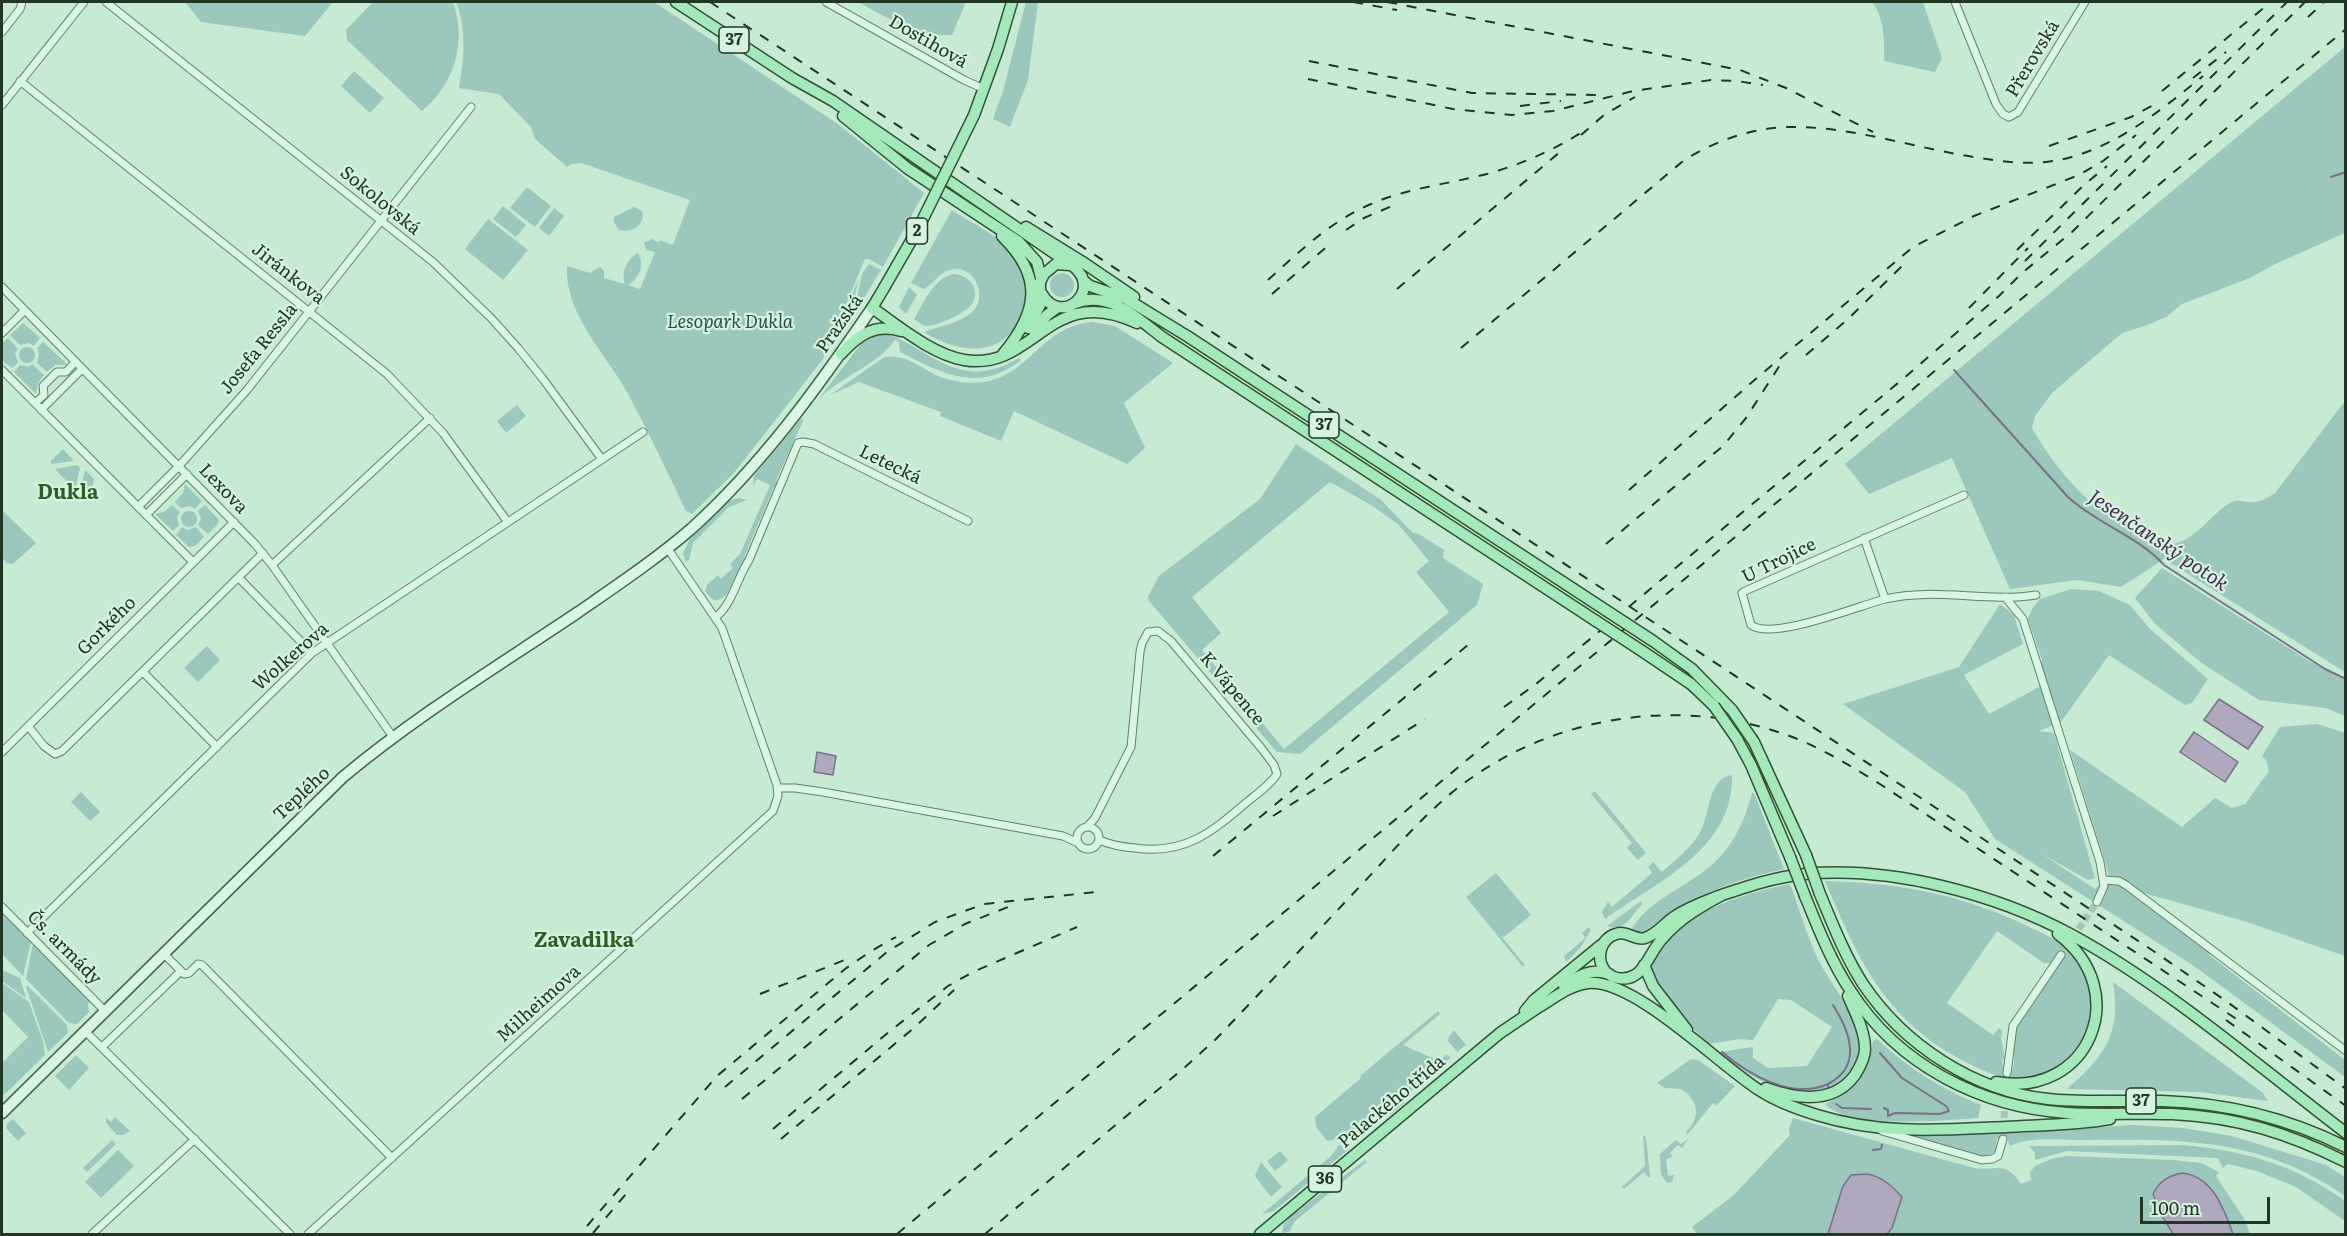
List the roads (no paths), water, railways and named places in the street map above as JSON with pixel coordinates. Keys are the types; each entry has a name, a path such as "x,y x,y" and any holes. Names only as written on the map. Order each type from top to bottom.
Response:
{"main road":[{"name":"37","path":"676,2 792,78 833,101 1078,270 1090,286 1125,298 1187,336 1653,641 1692,669 1732,710 1754,742 1806,855 1845,952 1866,989 1898,1026 1939,1058 1982,1082 2015,1093 2061,1100 2162,1101 2241,1109 2295,1125 2346,1148"},
{"name":"Pražská","path":"668,549 716,505 761,458 872,308 924,218 974,115 1012,2"},
{"name":"37","path":"792,78 907,168 1026,248 1038,265 1042,294"},
{"name":"37","path":"968,195 1082,261 1187,336"},
{"path":"982,218 1018,254 1025,265 1030,284 1031,298 1028,316 1003,354"},
{"path":"1041,278 1056,264 1071,265"},
{"path":"1075,303 1083,293 1084,281"},
{"path":"1003,354 1016,343 1033,321 1041,305 1042,294"},
{"path":"1042,294 1048,303 1058,307"},
{"name":"37","path":"1058,307 1067,307 1094,299 1131,313 1162,337 1691,684 1714,706 1737,739 1751,765 1839,973 1857,1001 1887,1036 1920,1064 1962,1088 2007,1104 2043,1111 2088,1114 2212,1117 2256,1125 2303,1142 2346,1162"},
{"path":"1003,354 1026,340 1047,315 1058,307"},
{"path":"872,308 941,352 962,360 987,360 1003,354 1026,344 1058,320 1088,312 1104,312 1121,316 1162,337"},
{"path":"840,354 857,338 870,330 889,328 910,333"},
{"name":"Teplého","path":"2,1113 327,792 393,736 668,549"},
{"path":"2137,1114 2081,1123 1931,1130 1874,1129 1803,1111 1776,1100 1724,1065 1643,996 1610,974 1603,967 1600,957 1601,950 1606,940 1613,935 1621,933 1647,937 1687,909 1765,881 1832,873 1858,874 1939,885 2018,912 2073,936 2136,975 2187,1011 2346,1133"},
{"path":"1644,964 1662,938 1678,922 1724,894"},
{"path":"1939,1058 1961,1070 1986,1079 2009,1084 2030,1083 2050,1077 2065,1067 2079,1055 2089,1038 2096,1019 2097,999 2088,967 2067,940 2041,923 2018,912"},
{"path":"1636,937 1644,947 1644,964 1653,986 1696,1042"},
{"name":"Palackého třída","path":"1520,1018 1534,1000 1606,940"},
{"name":"36","path":"1610,974 1622,979 1630,977 1638,973 1644,964"},
{"name":"Palackého třída","path":"1261,1234 1520,1018 1539,1007 1583,974 1595,970 1610,974"},
{"path":"1724,1065 1752,1082 1774,1091 1799,1097 1830,1094 1844,1087 1858,1070 1865,1053 1861,1027 1839,973"},
{"path":"1539,1007 1575,986 1599,983 1624,992 1671,1022"},
{"path":"1815,1097 1835,1120"}],"street":[{"path":"3,28 20,9 22,2"},
{"path":"2,105 84,2"},
{"name":"Sokolovská","path":"106,2 433,262 491,318 543,379 601,458"},
{"name":"Dostihová","path":"826,2 964,81 984,89"},
{"name":"Přerovská","path":"1955,2 2000,111 2010,117 2018,112 2085,2"},
{"name":"Jiránkova","path":"20,81 310,310 387,374 430,418 477,477 507,521"},
{"name":"Josefa Ressla","path":"138,507 179,466 247,390 471,107"},
{"name":"Lexova","path":"2,287 234,522 273,565 393,736"},
{"path":"2,333 24,310"},
{"path":"35,404 44,395 44,386 57,372 66,372 75,362"},
{"path":"41,410 82,369"},
{"path":"2,370 193,562"},
{"path":"273,565 430,418"},
{"name":"Wolkerova","path":"27,933 312,653 643,432"},
{"name":"Letecká","path":"716,617 727,605 742,570 749,560 798,443 814,444 968,521"},
{"path":"146,515 187,474"},
{"name":"U Trojice","path":"1964,495 1743,592 1742,598 1749,621 1759,629 1783,628 1885,599 1925,593 2005,597 2036,595"},
{"name":"Gorkého","path":"2,752 234,522"},
{"path":"1864,538 1885,599"},
{"path":"668,549 716,617 778,788"},
{"path":"28,726 47,750 55,754 62,751 263,554"},
{"path":"239,578 312,653"},
{"path":"2005,597 2022,619 2104,880 2103,890 2097,902"},
{"name":"K Vápence","path":"778,788 829,793 1077,838 1081,848 1088,850 1095,847 1099,840 1098,834 1091,828 1119,773 1132,741 1142,643 1148,632 1158,631 1176,646 1266,754 1278,772 1274,779 1227,819 1203,836 1179,847 1148,850 1111,845 1099,840"},
{"path":"143,672 217,747"},
{"name":"Milheimova","path":"308,1234 769,816 777,801 778,788"},
{"path":"1077,838 1081,829 1091,828"},
{"path":"2104,880 2119,881 2126,885 2346,1051"},
{"name":"Čs. armády","path":"2,907 105,1011"},
{"path":"163,954 186,974 198,964 202,965 392,1158"},
{"path":"2007,1073 2013,1026 2061,955"},
{"path":"102,1047 181,971"},
{"path":"85,1030 290,1234"},
{"path":"1874,1129 1909,1141 1982,1160 1998,1156 2003,1139"},
{"path":"92,1234 195,1139"},
{"path":"1274,1232 1279,1217"}],"waterway":[{"path":"2331,177 2346,172"},
{"name":"Jesenčanský potok","path":"1954,370 2068,497 2079,506 2142,546 2164,565 2325,669 2346,679"},
{"path":"1828,1087 1828,1084 1839,1077 1846,1068 1850,1048 1844,1026 1833,1005"},
{"path":"1722,1052 1745,1069 1772,1083 1800,1089 1828,1084"},
{"path":"1880,1053 1902,1078 1946,1106 1949,1111 1940,1114 1895,1113 1888,1116 1888,1110 1884,1108"},
{"path":"1836,1104 1842,1108 1871,1109"},
{"path":"1873,1150 1881,1149 1882,1145"}],"tunnel":[{"path":"2061,955 2097,902"},
{"path":"2003,1139 2005,1100"}],"railway":[{"path":"710,2 2149,948 2346,1089"},
{"path":"1353,2 1397,10"},
{"path":"1387,2 1740,70 1786,88 1873,132"},
{"path":"2162,91 2271,2"},
{"path":"2025,261 2287,2"},
{"path":"1504,707 1536,684 1904,378 1999,296 2022,273 2072,232 2305,2"},
{"path":"2308,17 2324,2"},
{"path":"897,1234 2346,29"},
{"path":"2193,78 2226,52"},
{"path":"1309,61 1472,93 1597,95"},
{"path":"1461,348 1683,161 1721,141 1748,132 1776,128 1813,128 1859,134 1996,160 2030,163 2052,161 2084,153 2121,136 2155,114 2203,76"},
{"path":"1308,79 1453,109 1511,115 1553,111 1633,91 1711,80 1763,85"},
{"path":"1581,135 1604,115 1635,97"},
{"path":"1520,106 1561,101"},
{"path":"2049,146 2131,117 2159,102"},
{"path":"1268,280 1329,228 1356,211 1399,194 1513,166 1587,129"},
{"path":"1629,490 1758,377 1913,247 1974,216 2079,175 2103,161 2136,135"},
{"path":"1397,289 1560,152"},
{"path":"2017,250 2084,185 2107,166"},
{"path":"1346,230 1364,218 1399,203"},
{"path":"1272,294 1330,244"},
{"path":"1969,308 2028,248"},
{"path":"1806,355 1848,319 1904,264"},
{"path":"1606,544 1723,446 1746,418 1780,365"},
{"path":"1213,856 1474,640"},
{"path":"985,1234 1215,1040 1413,829 1453,792 1504,758 1543,740 1584,726 1626,718 1669,715 1711,717 1754,725 1818,748 1883,786 2238,1020"},
{"path":"1273,816 1425,719"},
{"path":"725,1087 887,952 935,922 984,904 1096,892"},
{"path":"742,1099 929,945 965,924 1008,907"},
{"path":"773,1129 890,1031 948,986 973,972 1077,927"},
{"path":"587,1226 717,1076 845,969 896,937"},
{"path":"760,994 852,957"},
{"path":"781,1139 915,1027 954,990"},
{"path":"2226,1020 2346,1106"},
{"path":"593,1233 631,1188"}],"district":[{"name":"Dukla","path":"68,493"},
{"name":"Zavadilka","path":"584,941"}],"park label":[{"name":"Lesopark Dukla","path":"730,323"}]}
